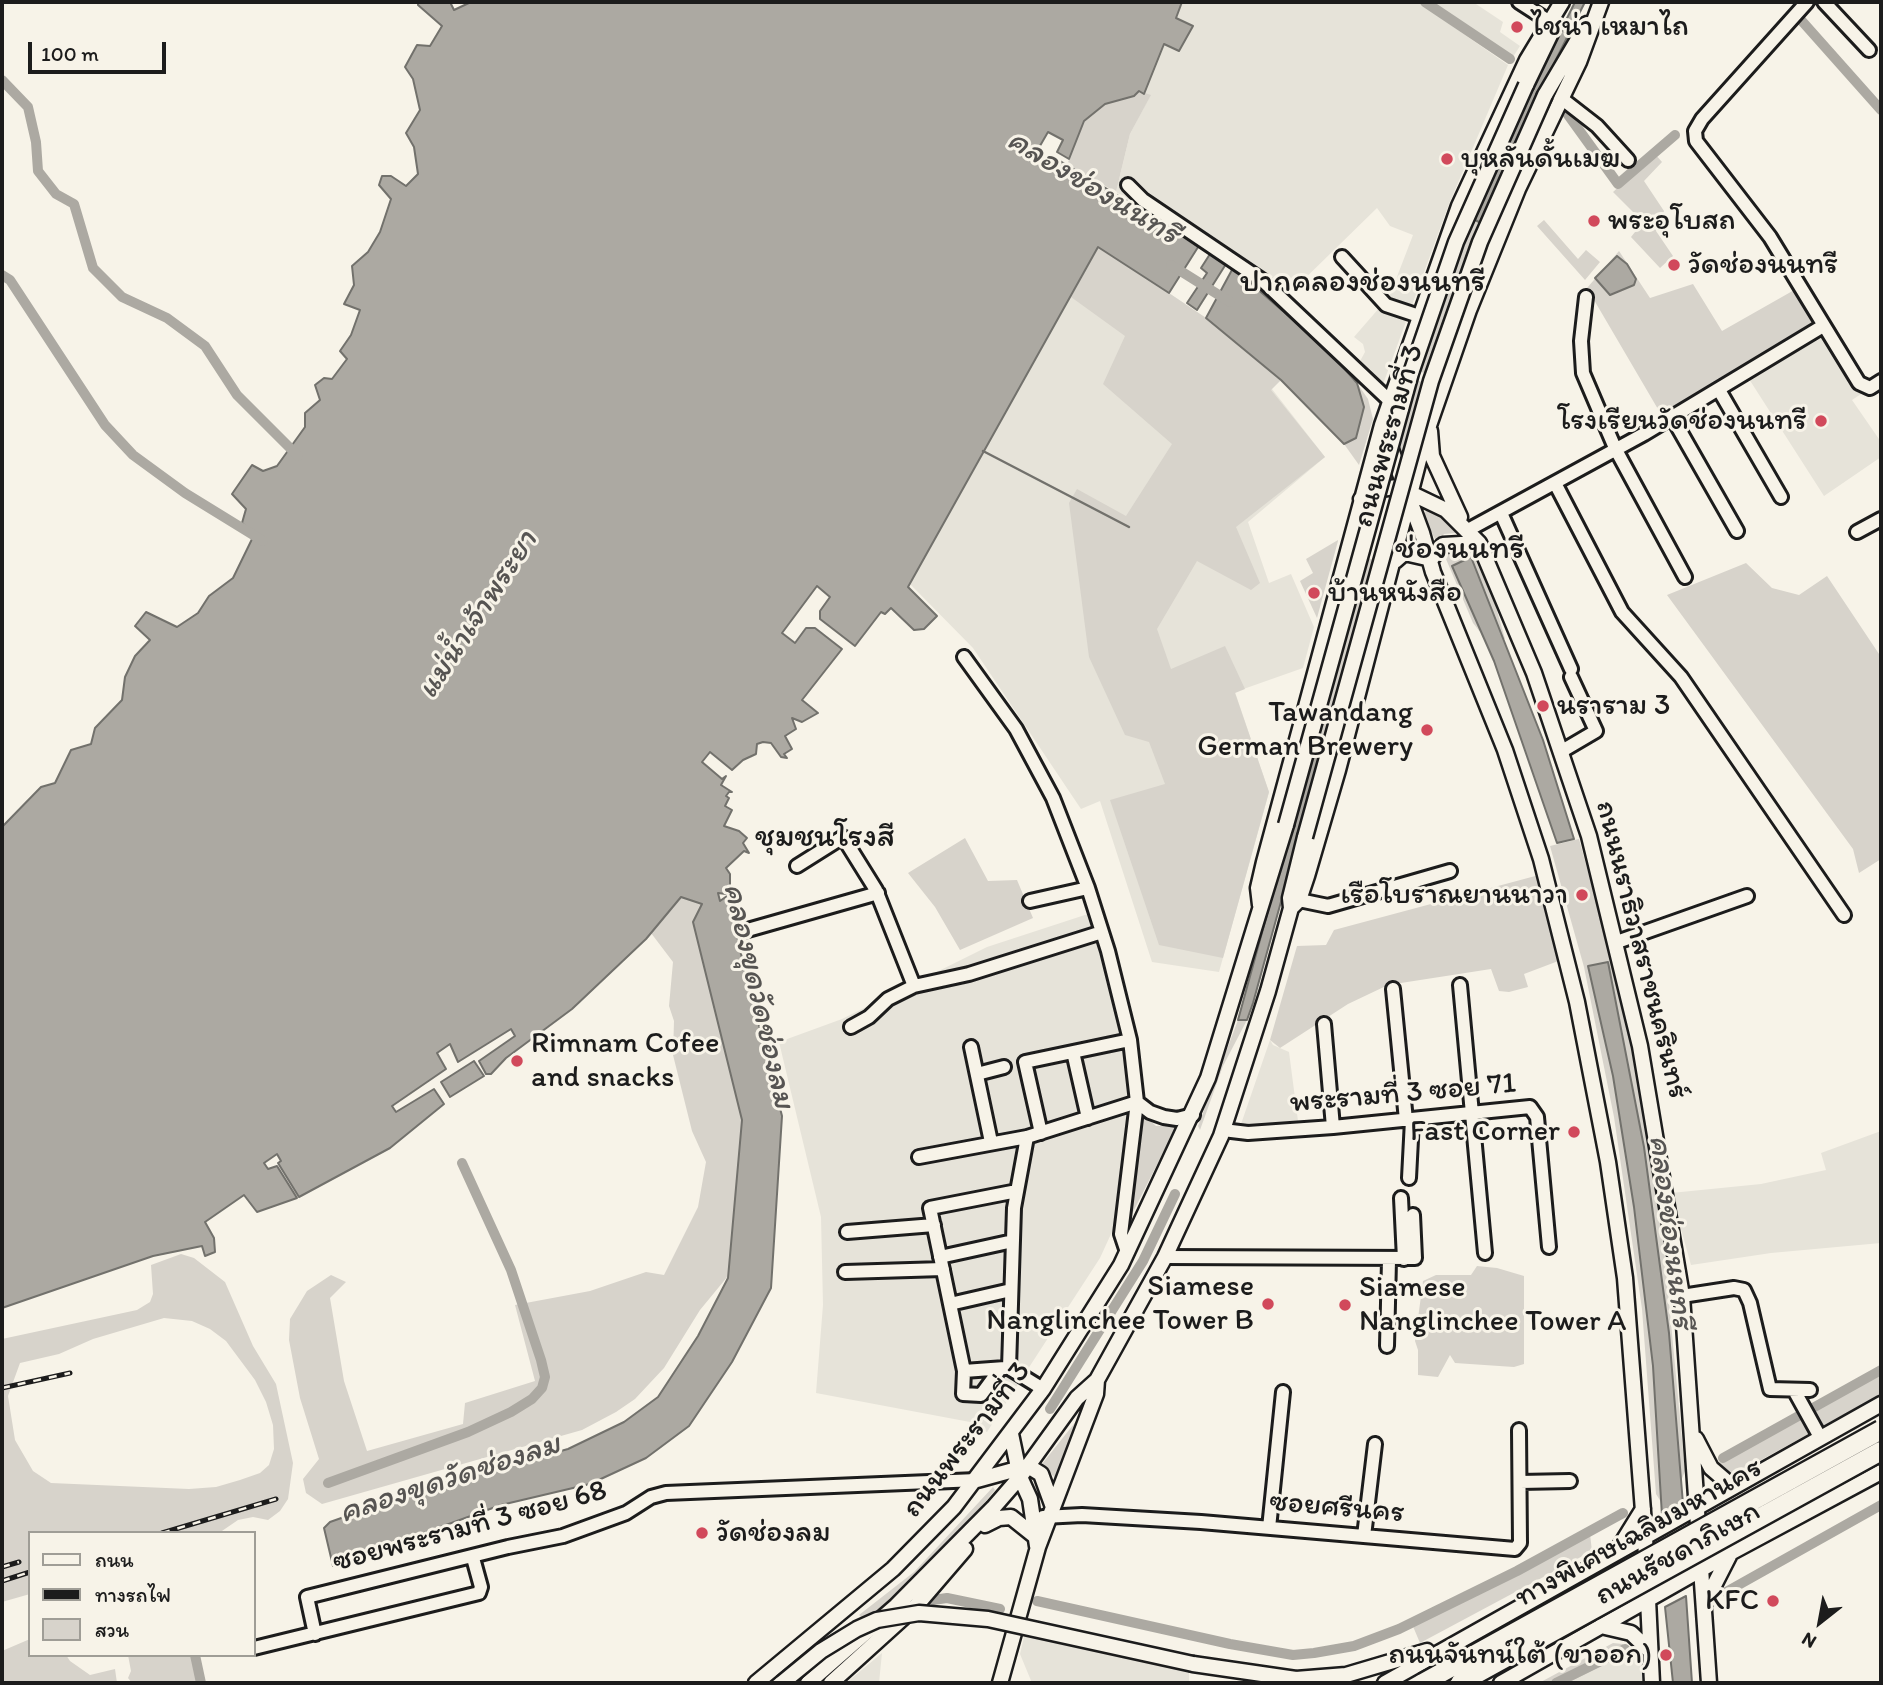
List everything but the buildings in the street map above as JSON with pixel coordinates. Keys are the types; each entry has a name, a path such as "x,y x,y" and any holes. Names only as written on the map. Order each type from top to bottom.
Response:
{"highway":[{"name":"ทางพิเศษเฉลิมมหานคร","path":"1423,1683 1881,1430"},
{"name":"ทางพิเศษเฉลิมมหานคร","path":"1460,1683 1881,1451"}],"main road":[{"name":"ถนนพระรามที่ 3","path":"1260,905 1258,888 1264,862 1382,425 1419,316 1479,159 1527,60 1563,2"},
{"name":"ถนนพระรามที่ 3","path":"756,1683 835,1620 929,1535 977,1480 1042,1389 1127,1252 1193,1115 1235,994 1260,905 1267,893 1411,373 1456,242 1526,85 1547,46 1563,2"},
{"name":"ถนนพระรามที่ 3","path":"1295,904 1290,898 1305,837 1435,370 1490,219 1545,95 1601,2"},
{"name":"ถนนพระรามที่ 3","path":"808,1683 862,1638 993,1508 1077,1398 1097,1380 1165,1257 1223,1130 1295,904 1395,561 1408,494 1469,310 1518,189 1579,62 1601,2"},
{"path":"1404,361 1411,371 1423,378 1436,379 1447,375"},
{"path":"1382,425 1517,787 1541,859 1577,1002 1608,1162 1623,1266 1645,1537 1652,1683"},
{"path":"1429,426 1435,463 1468,530"},
{"name":"ถนนนราธิวาสราชนครินทร์","path":"1361,499 1390,486 1436,503 1479,543 1519,633 1562,751 1617,942 1650,1097 1682,1296 1709,1683"},
{"path":"1349,550 1362,541 1376,542 1385,548 1395,561 1403,554 1431,559"},
{"path":"1431,559 1443,545 1479,543"},
{"path":"1000,1683 1037,1542 1096,1394 1097,1380"},
{"name":"ถนนรัชดาภิเษก","path":"1385,1683 1881,1404"},
{"path":"1011,1434 1034,1517 1037,1542"},
{"path":"1693,1435 1711,1468 1733,1487"},
{"path":"1775,1462 1760,1479 1758,1492 1762,1502 1768,1511 1782,1518 1803,1516"},
{"path":"977,1480 1022,1470 1041,1474 1051,1512"},
{"name":"ถนนรัชดาภิเษก","path":"1501,1683 1732,1552 1881,1472"},
{"name":"ถนนพระรามที่ 3","path":"831,1683 916,1606 985,1525 993,1508"},
{"path":"1616,1552 1643,1509"},
{"path":"985,1525 999,1518 1011,1517 1037,1542"},
{"path":"1703,1609 1718,1573 1732,1552"},
{"path":"782,1683 821,1651 858,1629 877,1620 919,1613 988,1619 1193,1664 1296,1679 1346,1675 1452,1643"},
{"path":"835,1620 847,1620 858,1625 862,1638"},
{"path":"1601,1626 1635,1635 1650,1651"}],"street":[{"path":"1519,2 1549,22"},
{"path":"1807,2 1702,119 1696,131 1696,141 1770,237 1859,383 1870,388 1881,381"},
{"path":"1824,2 1869,50"},
{"path":"1561,98 1597,126 1628,160"},
{"path":"1128,185 1143,200 1263,281 1391,402"},
{"path":"1342,257 1386,304 1419,316"},
{"path":"1586,297 1581,341 1583,373 1615,448 1685,577"},
{"path":"1468,530 1672,417 1824,326"},
{"path":"1719,390 1781,497"},
{"path":"1672,417 1737,531"},
{"path":"1555,483 1622,612 1681,677 1844,915"},
{"path":"1501,513 1596,731 1562,751"},
{"path":"1857,532 1881,519"},
{"path":"964,657 1016,729 1053,798 1102,932 1130,1040 1137,1102 1121,1234 1127,1252"},
{"path":"797,866 843,836 866,868 878,893 914,986"},
{"path":"1295,904 1328,906 1450,871"},
{"path":"1030,901 1088,888"},
{"path":"744,931 878,893"},
{"path":"1617,942 1747,896"},
{"path":"851,1027 869,1017 888,999 914,986 969,974 1102,932"},
{"path":"1460,985 1485,1253"},
{"path":"1393,989 1409,1120 1409,1178"},
{"path":"1324,1024 1333,1127"},
{"path":"1041,1133 1025,1062 1130,1040"},
{"path":"971,1047 991,1142"},
{"path":"1073,1052 1088,1118"},
{"path":"977,1074 1004,1067"},
{"path":"1137,1102 1150,1112 1164,1116 1177,1119 1193,1115"},
{"path":"919,1157 1027,1137 1137,1102"},
{"name":"พระรามที่ 3 ซอย 71","path":"1223,1130 1248,1133 1333,1127 1530,1107 1534,1111 1549,1247"},
{"path":"1017,1191 930,1208 964,1370 962,1392 975,1397 981,1395 1005,1368 1017,1191 1027,1137"},
{"path":"1401,1198 1409,1259"},
{"path":"1409,1259 1413,1215"},
{"path":"847,1232 934,1225"},
{"path":"845,1272 942,1263 1013,1241"},
{"path":"1165,1257 1409,1259"},
{"path":"1387,1346 1389,1260"},
{"path":"1682,1296 1734,1288 1744,1290 1748,1295 1770,1389 1810,1390"},
{"path":"950,1304 1011,1290"},
{"path":"964,1370 1005,1368 1042,1389"},
{"path":"1794,1390 1820,1437"},
{"path":"1269,1528 1283,1392"},
{"name":"ซอยศรีนคร","path":"1034,1517 1051,1512 1515,1549 1520,1543 1519,1430"},
{"path":"1364,1536 1375,1444"},
{"name":"ซอยพระรามที่ 3 ซอย 68","path":"315,1633 307,1597 563,1536 626,1513 651,1497 666,1493 977,1480"},
{"path":"1520,1482 1570,1481"},
{"path":"256,1648 479,1593 481,1587 473,1558"}],"shaded area":[{"path":"1182,2 1418,2 1508,65 1449,204 1382,387 1359,363 1365,352 1363,344 1354,337 1380,307 1385,308 1413,235 1390,226 1377,208 1289,294 1265,295 1200,244 1116,192 1130,134 1150,96 1144,94 1164,43 1179,51 1192,27 1175,18"},
{"path":"1429,2 1473,2 1503,22 1500,32 1520,46 1513,57"},
{"path":"1099,246 1206,318 1272,389 1325,457 1248,522 1269,583 1291,574 1314,627 1303,668 1235,692 1269,792 1219,972 1152,962 1100,801 1081,809 973,648 909,583"},
{"name":"โรงเรียนวัดช่องนนทรี","path":"1822,334 1861,394 1852,400 1881,442 1881,457 1824,496 1749,379"},
{"path":"1091,913 1123,1029 1131,1088 1116,1223 1100,1258 987,1432 970,1422 816,1393 823,1305 821,1217 779,1042 842,1019 987,947"},
{"path":"1270,1040 1273,1045 1289,1052 1298,1121 1240,1127"},
{"path":"1881,1131 1881,1243 1771,1253 1691,1265 1671,1193 1761,1184 1826,1170 1821,1153"},
{"path":"1025,1633 1189,1667 1189,1683 1032,1683 1020,1654"},
{"path":"882,1653 879,1683 846,1683"},
{"path":"1615,1660 1643,1660 1645,1683 1568,1683"}],"green space":[{"path":"1139,91 1151,95 1130,134 1116,192 1067,165 1084,121 1105,104 1134,96"},
{"path":"1655,154 1662,162 1644,181 1664,211 1656,231 1673,256 1660,268 1631,237 1643,222 1613,192"},
{"path":"1473,219 1481,223 1429,375 1419,371 1439,286"},
{"path":"1544,220 1578,259 1586,250 1600,262 1585,280 1537,226"},
{"path":"1099,246 1206,318 1281,380 1271,390 1325,457 1236,527 1260,583 1251,590 1197,561 1157,629 1171,669 1225,646 1245,689 1235,693 1269,792 1223,958 1159,945 1110,800 1165,784 1149,742 1125,735 1089,657 1069,503 1077,489 1126,516 1172,444 1103,384 1125,336 1071,297"},
{"path":"1619,251 1650,298 1693,284 1722,331 1796,289 1815,321 1662,416 1587,288"},
{"path":"1415,380 1434,385 1406,460 1393,431"},
{"path":"1357,383 1368,399 1373,419 1359,465 1344,444 1356,437 1364,407"},
{"path":"1427,509 1441,514 1457,533 1444,534 1437,543 1423,516"},
{"path":"1338,540 1317,618 1300,581 1313,573 1306,559"},
{"path":"1457,546 1471,551 1494,600 1505,639 1484,637 1473,623 1446,559 1447,552"},
{"path":"1358,556 1374,560 1378,567 1329,739 1316,736"},
{"path":"1746,563 1772,588 1799,595 1827,576 1881,657 1881,859 1859,873 1853,849 1667,595"},
{"path":"965,838 988,881 1017,880 1033,918 960,950 935,907 908,873"},
{"path":"1579,839 1620,988 1660,1207 1685,1471 1681,1481 1669,1333 1644,1147 1608,962 1588,966 1613,1076 1634,1207 1653,1366 1661,1502 1656,1494 1642,1309 1614,1117 1584,967 1550,846"},
{"path":"1539,875 1561,960 1524,974 1528,987 1509,992 1499,991 1491,969 1388,985 1348,1004 1280,1048 1270,1040 1297,946 1326,945 1334,930"},
{"path":"681,897 702,904 693,922 742,1120 728,1276 700,1310 664,1368 635,1399 616,1412 582,1430 322,1504 306,1493 303,1479 319,1459 300,1398 289,1340 290,1319 307,1291 331,1275 346,1282 330,1298 344,1381 367,1451 463,1424 465,1403 535,1381 515,1305 590,1291 646,1272 664,1275 698,1207 706,1162 692,1131 673,1055 674,1021 669,1006 673,962 651,933"},
{"path":"1238,1020 1247,1020 1223,1066 1200,1130 1198,1126"},
{"path":"1144,1115 1156,1126 1177,1125 1129,1220 1140,1121"},
{"path":"181,1254 194,1258 225,1282 253,1346 276,1384 293,1463 288,1499 280,1511 268,1520 253,1517 238,1520 222,1531 28,1531 28,1595 2,1602 2,1339 137,1310 150,1302 153,1294 151,1265","holes":["164,1318 192,1321 210,1329 226,1341 255,1380 266,1402 273,1425 274,1449 269,1465 260,1473 216,1487 189,1489 51,1483 33,1471 15,1440 8,1396 20,1363 59,1354 93,1339"]},
{"path":"1477,1266 1497,1268 1524,1276 1524,1364 1514,1367 1455,1363 1450,1355 1438,1377 1418,1375 1418,1350 1415,1341 1423,1281 1436,1275 1471,1275"},
{"path":"1881,1373 1881,1394 1732,1476 1724,1475 1717,1464 1813,1407"},
{"path":"1077,1420 1058,1481 1042,1464"},
{"path":"993,1487 995,1490 966,1525 920,1574 867,1623 859,1615 914,1572"},
{"path":"1590,1534 1592,1551 1420,1643 1412,1624"},
{"path":"28,1640 28,1657 67,1657 90,1675 115,1669 117,1683 2,1683 2,1651"},
{"path":"1613,1643 1623,1644 1638,1660 1615,1660 1568,1683 1539,1683"},
{"path":"128,1657 192,1657 199,1683 132,1683 128,1678 131,1671"}],"water":[{"name":"แม่น้ำเจ้าพระยา","path":"418,2 450,2 454,10 471,2 1182,2 1176,18 1193,26 1179,51 1164,44 1144,94 1139,91 1134,96 1105,104 1084,121 1069,159 1057,152 1063,140 1048,132 1033,158 1049,168 1055,158 1200,244 1169,293 1098,247 908,587 937,616 924,629 914,630 891,608 885,614 881,612 855,646 820,619 820,611 830,597 817,586 782,633 795,643 806,628 815,628 842,649 802,700 818,713 802,722 792,718 796,729 785,736 792,749 784,754 787,758 781,757 771,743 763,742 757,744 756,754 743,760 732,770 710,752 702,762 722,779 726,776 721,785 732,792 726,796 729,798 725,806 732,810 724,826 739,831 747,838 743,843 749,853 744,851 726,868 730,874 730,885 726,894 718,893 720,901 727,896 730,908 738,906 745,933 737,934 739,946 782,1116 771,1288 732,1362 689,1426 646,1458 590,1484 501,1505 333,1566 324,1528 330,1522 426,1488 568,1449 624,1422 658,1397 698,1336 728,1278 742,1120 693,922 702,904 681,897 646,939 572,1009 506,1058 491,1074 486,1074 479,1061 515,1036 511,1029 458,1062 450,1044 437,1053 446,1069 392,1106 396,1112 434,1089 444,1104 390,1148 299,1197 278,1163 281,1161 277,1154 264,1163 268,1169 277,1166 297,1198 257,1212 244,1195 205,1222 214,1238 215,1252 205,1256 202,1246 153,1256 2,1308 2,827 41,787 55,783 71,750 91,744 95,728 122,700 125,677 135,656 150,640 135,626 146,612 177,627 198,613 209,596 233,578 254,535 242,523 246,509 232,494 252,465 263,471 277,466 305,427 305,413 320,400 315,385 324,378 332,379 347,359 340,351 351,335 360,310 344,304 354,285 352,266 368,252 380,232 391,199 379,185 382,176 391,176 406,186 418,174 414,147 406,133 420,110 413,79 405,67 417,45 430,46 442,26 418,5"},
{"path":"1575,2 1585,2 1536,99 1481,223 1473,219 1493,168"},
{"path":"1210,254 1226,264 1197,310 1187,303 1207,273 1201,268"},
{"path":"1617,256 1627,264 1636,279 1634,285 1610,295 1595,278"},
{"path":"1233,268 1328,350 1357,383 1364,407 1356,438 1344,444 1281,380 1206,318"},
{"path":"1471,557 1543,740 1574,839 1557,843 1494,661 1452,566"},
{"path":"1316,736 1326,739 1253,1003 1247,1020 1238,1020"},
{"path":"1608,962 1644,1147 1669,1333 1683,1504 1662,1516 1653,1366 1634,1207 1613,1076 1588,966"},
{"path":"474,1061 484,1076 450,1097 441,1082"},
{"path":"1686,1596 1692,1683 1673,1683 1665,1607"}],"waterway":[{"path":"1425,2 1510,59"},
{"path":"1801,20 1881,110"},
{"path":"2,80 28,107 36,142 38,171 56,194 74,204 93,268 122,297 167,318 205,346 237,395 298,456"},
{"path":"1566,112 1618,184 1675,135"},
{"name":"คลองช่องนนทรี","path":"1171,265 1230,302"},
{"path":"2,275 10,280 105,425 133,455 185,493 263,541"},
{"path":"983,451 1129,527"},
{"name":"คลองขุดวัดช่องลม","path":"328,1483 468,1432 511,1412 532,1399 542,1388 545,1377 541,1360 511,1270 462,1163"},
{"path":"1050,1409 1143,1261 1175,1194"},
{"path":"1723,1458 1881,1370"},
{"path":"1726,1592 1881,1505"},
{"path":"1037,1601 1230,1644 1293,1655 1314,1653 1354,1646 1399,1629 1517,1571 1623,1513"},
{"path":"933,1600 947,1598 1000,1609"},
{"path":"1556,1683 1625,1649"},
{"path":"195,1657 201,1683"}],"railway":[{"path":"2,1388 70,1373"},
{"path":"169,1531 276,1499"},
{"path":"2,1567 19,1562"},
{"path":"2,1581 28,1573"}],"place":[{"name":"ไชน่า เหมาไถ","path":"1517,27"},
{"name":"บุหลันดั้นเมฆ","path":"1447,159"},
{"name":"พระอุโบสถ","path":"1594,221"},
{"name":"วัดช่องนนทรี","path":"1674,265"},
{"name":"โรงเรียนวัดช่องนนทรี","path":"1821,421"},
{"name":"บ้านหนังสือ","path":"1314,593"},
{"name":"นราราม 3","path":"1543,706"},
{"name":"Tawandang German Brewery","path":"1427,730"},
{"name":"เรือโบราณยานนาวา","path":"1582,895"},
{"name":"Rimnam Cofee and snacks","path":"517,1061"},
{"name":"Fast Corner","path":"1574,1132"},
{"name":"Siamese Nanglinchee Tower B","path":"1268,1304"},
{"name":"Siamese Nanglinchee Tower A","path":"1345,1305"},
{"name":"วัดช่องลม","path":"702,1533"},
{"name":"KFC","path":"1773,1601"},
{"name":"ถนนจันทน์ใต้ (ขาออก)","path":"1666,1655"}],"district":[{"name":"ปากคลองช่องนนทรี","path":"1363,283"},
{"name":"ช่องนนทรี","path":"1460,550"},
{"name":"ชุมชนโรงสี","path":"825,838"}]}
